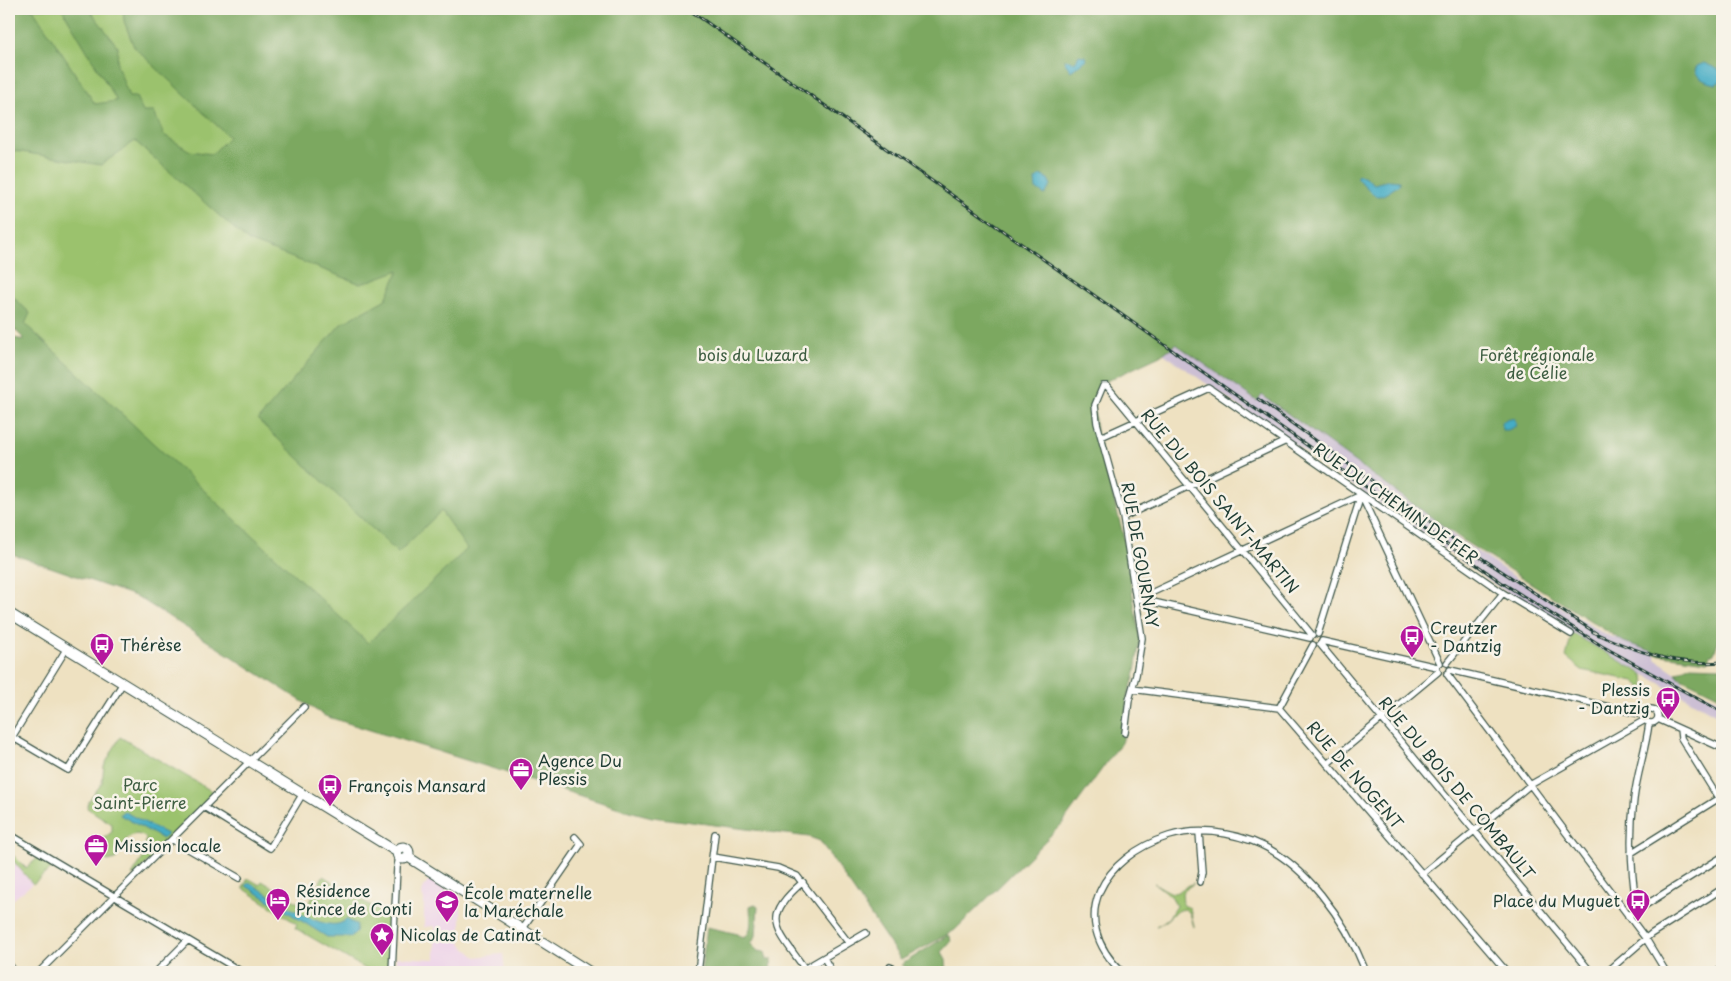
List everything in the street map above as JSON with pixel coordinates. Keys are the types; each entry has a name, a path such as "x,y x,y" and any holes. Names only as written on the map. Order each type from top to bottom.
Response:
{"street":[{"name":"RUE DU BOIS SAINT-MARTIN","path":"1105,385 1313,636"},
{"name":"RUE DE GOURNAY","path":"1105,385 1102,387 1095,405 1101,437 1122,517 1138,600 1142,638 1128,700 1125,733"},
{"name":"RUE DU CHEMIN DE FER","path":"1136,421 1209,388 1503,593 1570,634"},
{"path":"1101,437 1136,421"},
{"path":"1122,517 1284,442"},
{"path":"1138,600 1361,495"},
{"path":"1132,689 1279,708 1313,645 1313,636 1361,495"},
{"path":"1361,495 1440,666 1441,675 1448,672 1655,722 1658,719"},
{"path":"1327,764 1382,720 1440,666 1503,593"},
{"path":"1138,600 1313,636"},
{"path":"9,626 12,614 590,972"},
{"name":"RUE DU BOIS DE COMBAULT","path":"1313,636 1321,642 1382,720 1591,972"},
{"path":"1313,645 1321,642 1440,666 1448,672 1646,939 1666,972"},
{"path":"67,648 10,739 68,770 123,683"},
{"path":"39,972 173,840 248,760 304,707"},
{"name":"RUE DE NOGENT","path":"1279,708 1507,972"},
{"path":"1637,910 1632,883 1631,853 1634,797 1646,711 1653,709 1657,712 1658,719"},
{"path":"1422,874 1473,830 1530,785 1646,719"},
{"path":"1658,719 1722,748"},
{"path":"1631,853 1721,801 1681,738 1680,729"},
{"path":"204,808 270,848 302,794"},
{"path":"1199,832 1202,872 1200,882"},
{"path":"1122,972 1103,951 1095,929 1094,910 1102,886 1118,865 1133,854 1169,836 1199,832 1227,834 1253,842 1289,863 1304,877 1331,909 1355,946 1366,972"},
{"path":"9,834 242,972"},
{"path":"698,972 715,834"},
{"path":"522,930 580,844 575,837"},
{"path":"173,840 239,878"},
{"path":"392,972 397,867 402,856"},
{"path":"1628,916 1722,856"},
{"path":"713,857 789,871 803,882 848,942"},
{"path":"803,882 784,898 780,905 777,926 779,933 802,970 866,933"},
{"path":"1607,972 1646,939 1722,889"},
{"path":"156,972 188,940"},
{"path":"824,958 832,972"},
{"path":"9,967 13,972"},
{"path":"888,972 890,967 902,972"},
{"path":"1717,972 1722,969"}],"shaded area":[{"path":"1082,279 1257,400 1262,395 1416,505 1461,541 1523,582 1604,634 1653,651 1657,660 1676,673 1686,686 1722,702 1722,718 1581,639 1507,593 1164,354 1160,345"},
{"path":"9,857 32,884 9,903"},
{"path":"429,880 461,898 461,944 476,957 503,954 505,972 396,972 396,957 435,959 435,926 424,927 424,900 421,892"}],"green space":[{"path":"9,9 431,9 467,549 370,645 9,323"},
{"name":"bois du Luzard","path":"9,9 33,9 95,104 117,101 62,9 89,9 118,47 117,64 129,97 136,97 143,112 154,112 164,135 190,151 212,154 229,137 134,47 124,21 123,9 1722,9 1722,629 1714,654 1710,654 1708,661 1655,654 1624,642 1467,543 1262,395 1257,401 1176,344 1160,356 1100,384 1094,407 1096,432 1123,534 1140,640 1134,678 1127,698 1123,740 1062,824 1023,863 955,930 901,960 820,841 809,837 652,817 325,716 138,597 9,553 9,337 25,340 14,329 9,329 9,293 30,313 25,324 368,643 467,549 441,511 398,553 258,420 341,324 386,299 399,270 361,284 248,241 135,141 101,165 9,150"},
{"path":"1572,633 1644,675 1645,690 1634,681 1582,670 1566,657"},
{"path":"1688,666 1722,667 1722,698 1679,677 1676,673"},
{"name":"Parc Saint-Pierre","path":"120,737 215,793 134,876 132,875 145,855 146,838 135,834 131,836 124,843 116,859 108,861 99,856 97,850 98,842 112,832 112,824 87,808 88,802 102,783 104,766"},
{"path":"13,855 26,868 39,857 54,866 33,884 10,857"},
{"path":"323,876 391,918 388,972 371,972 295,928 297,924 243,888 248,878 260,885 262,881 307,908"},
{"path":"1154,883 1175,893 1194,883 1182,892 1183,905 1190,908 1194,927 1190,913 1185,909 1168,918 1176,906 1172,897"},
{"path":"755,904 758,906 756,936 751,944 758,951 765,952 767,960 772,960 770,967 775,972 701,972 707,927 738,934 743,938 750,928 750,906"},
{"path":"948,935 951,942 942,952 946,959 947,972 915,972 901,965"}],"water":[{"path":"1079,55 1085,56 1086,60 1071,71 1065,63 1065,59 1075,62"},
{"path":"1704,63 1722,71 1721,81 1716,84 1698,76 1695,70 1697,66"},
{"path":"1041,175 1048,179 1051,185 1045,195 1036,189 1035,180"},
{"path":"1358,175 1364,176 1374,184 1389,180 1399,181 1399,185 1379,196 1372,193 1356,178"},
{"path":"1508,418 1515,419 1516,426 1508,430 1502,430 1501,423"},
{"path":"123,811 167,834 163,839 120,815"},
{"path":"249,882 284,904 313,919 327,924 338,924 346,919 357,925 356,933 351,937 327,937 246,886"}],"railway":[{"path":"688,9 1501,582 1602,646 1722,712"},
{"path":"1258,399 1463,546 1599,635"},
{"path":"1593,632 1656,656 1688,662 1722,662"}],"place":[{"name":"Creutzer - Dantzig","path":"1412,658"},
{"name":"Thérèse","path":"102,666"},
{"name":"Plessis - Dantzig","path":"1668,720"},
{"name":"Agence Du Plessis","path":"521,791"},
{"name":"François Mansard","path":"330,807"},
{"name":"Mission locale","path":"96,867"},
{"name":"Résidence Prince de Conti","path":"278,921"},
{"name":"Place du Muguet","path":"1638,922"},
{"name":"École maternelle la Maréchale","path":"447,923"},
{"name":"Nicolas de Catinat","path":"382,956"}],"park label":[{"name":"Forêt régionale de Célie","path":"1537,364"}]}
